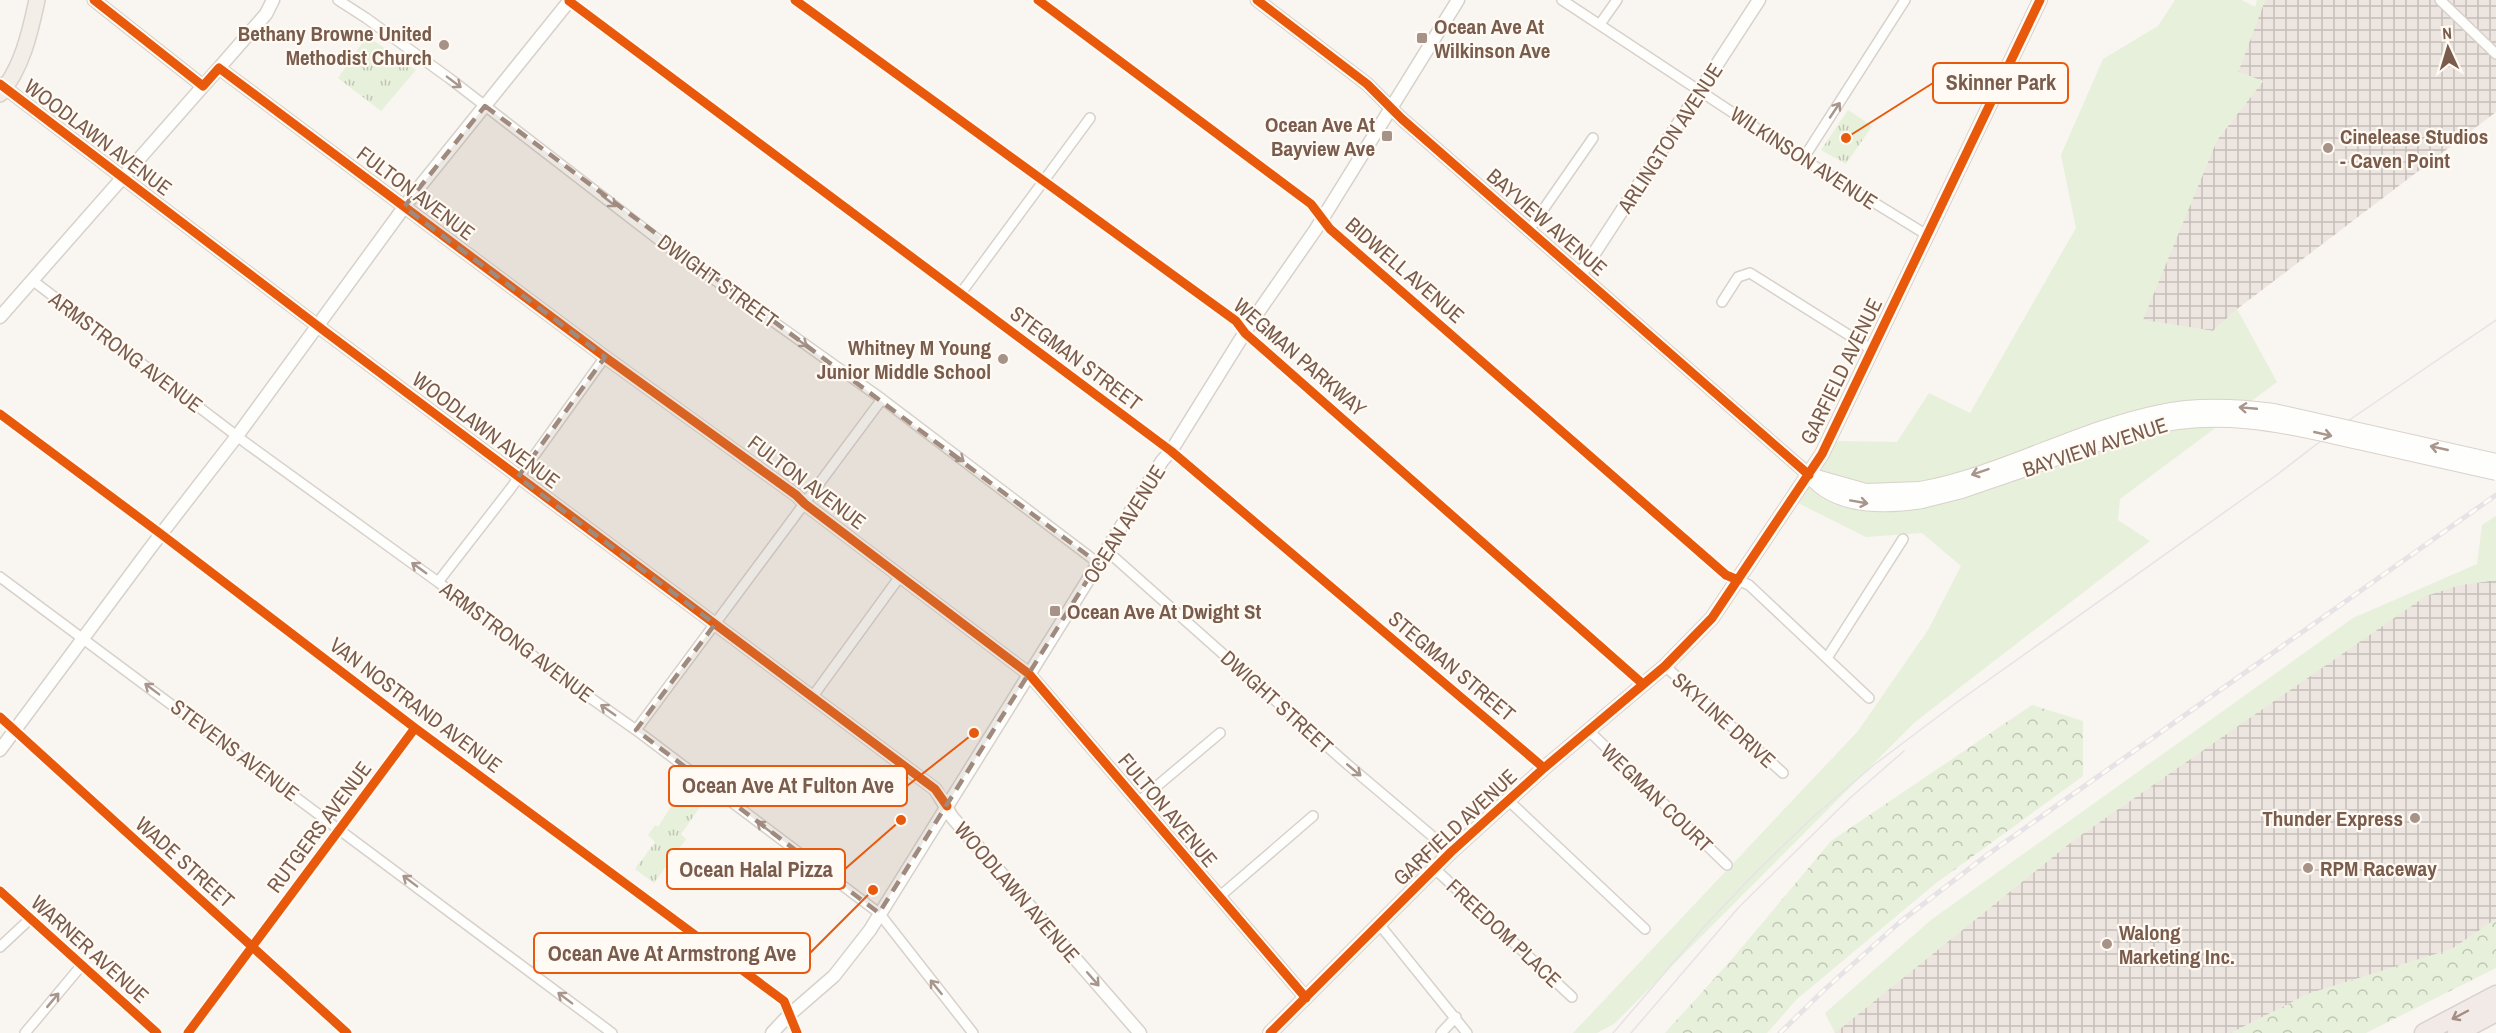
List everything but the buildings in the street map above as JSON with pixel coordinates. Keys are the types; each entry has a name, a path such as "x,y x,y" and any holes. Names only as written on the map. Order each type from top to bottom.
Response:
{"highway":[{"path":"2424,1033 2496,995"},
{"path":"2457,1033 2496,1012"}],"main road":[{"path":"2,89 28,39 36,0"},
{"name":"GARFIELD AVENUE","path":"1270,1033 1451,852 1544,768 1665,666 1712,618 1822,454 2040,0"},
{"name":"BAYVIEW AVENUE","path":"1921,495 2132,419 2162,411 2202,407 2274,411 2496,461"},
{"name":"BAYVIEW AVENUE","path":"1809,475 1866,491 1921,495 1962,491 2142,429 2166,423 2205,419 2234,419 2275,424 2496,473"}],"street":[{"path":"94,0 203,86"},
{"path":"0,317 266,14 273,0"},
{"name":"DWIGHT STREET","path":"338,0 485,106 660,241 882,399 1098,563"},
{"path":"0,750 237,436 404,207 569,0"},
{"name":"STEGMAN STREET","path":"569,0 1171,451 1544,768"},
{"name":"WEGMAN PARKWAY","path":"795,0 1236,321 1245,333 1643,684"},
{"name":"BIDWELL AVENUE","path":"1038,0 1311,204 1330,229 1726,575 1749,585 1869,698"},
{"name":"BAYVIEW AVENUE","path":"1257,0 1367,84 1529,230 1809,475"},
{"name":"OCEAN AVENUE","path":"772,1033 834,976 870,930 1162,461 1171,451 1245,333 1322,219 1458,0"},
{"name":"WILKINSON AVENUE","path":"1562,0 1803,159 1927,235"},
{"path":"1600,24 1617,0"},
{"name":"ARLINGTON AVENUE","path":"1580,275 1759,0"},
{"path":"1803,159 1905,0"},
{"path":"2440,0 2496,54"},
{"name":"FULTON AVENUE","path":"219,68 605,357 796,495 1029,674 1306,998"},
{"name":"WOODLAWN AVENUE","path":"2,89 935,789 952,818 1140,1033"},
{"path":"961,293 1090,118"},
{"path":"1529,230 1593,138"},
{"path":"1722,302 1738,277 1750,273 1871,348"},
{"name":"ARMSTRONG AVENUE","path":"32,280 237,436 438,582 558,675 636,730 879,913 973,1033"},
{"path":"438,582 605,357"},
{"path":"636,730 882,399"},
{"name":"VAN NOSTRAND AVENUE","path":"0,414 415,729 784,1001 797,1033"},
{"path":"1827,658 1903,539"},
{"name":"DWIGHT STREET","path":"1106,550 1347,764 1451,852"},
{"path":"813,696 901,575"},
{"name":"STEVENS AVENUE","path":"0,577 612,1033"},
{"name":"SKYLINE DRIVE","path":"1665,666 1783,773"},
{"name":"WADE STREET","path":"0,717 346,1033"},
{"name":"RUTGERS AVENUE","path":"188,1033 415,729"},
{"name":"WEGMAN COURT","path":"1588,730 1727,865"},
{"path":"1138,802 1220,733"},
{"path":"1509,801 1645,929"},
{"path":"1219,897 1312,816"},
{"name":"FREEDOM PLACE","path":"1435,868 1572,997"},
{"name":"WARNER AVENUE","path":"0,891 157,1033"},
{"path":"0,947 30,919"},
{"path":"1379,924 1467,1033"},
{"path":"25,1033 81,966"},
{"path":"1441,1033 1456,1017"}],"highlighted area":[{"path":"485,106 1098,563 879,913 636,730 715,624 518,477 605,357 404,207"}],"shaded area":[{"path":"2265,0 2496,0 2496,112 2237,309 2213,331 2142,320 2217,140 2263,81 2238,72"},
{"path":"2496,580 2496,919 2452,949 2308,994 2231,1033 1834,1033 2075,839 2426,595 2460,585"}],"green space":[{"path":"2175,0 2242,0 2255,7 2257,0 2265,0 2238,72 2263,81 2217,140 2143,320 2213,331 2237,309 2277,382 2120,499 2118,520 2150,541 1915,722 1614,1024 1597,1033 1573,1033 1858,731 1928,630 1961,566 1922,533 1866,537 1794,501 1832,441 1897,442 1929,393 1970,413 2076,228 2061,155 2103,59 2158,26"},
{"path":"367,36 416,70 381,111 338,78"},
{"path":"1848,110 1872,126 1846,164 1821,150"},
{"path":"2496,516 2496,580 2460,585 2426,596 2075,839 1835,1033 1825,1013 1931,920 2353,618 2477,564 2482,525"},
{"path":"2032,705 2083,721 2083,776 1936,883 1797,999 1767,1033 1665,1033 1733,958 1831,841"},
{"path":"686,783 707,797 681,834 686,839 654,883 635,869 655,842 648,835 655,825 658,827"},
{"path":"2496,919 2496,968 2366,1033 2231,1033 2308,994 2452,949"}],"tram line":[{"path":"1613,1033 1703,928 1756,872 1813,817 1875,764 1956,703 2274,477 2339,427 2496,320"},
{"path":"1631,1033 1739,907 1850,798 1904,751"}],"railway":[{"path":"1780,1033 1900,922 1987,855 2496,495"}],"cycle path":[{"path":"94,0 203,86 219,68 605,357 796,495 1029,674 1306,998"},
{"path":"795,0 1236,321 1245,333 1643,684"},
{"path":"1038,0 1311,204 1330,229 1726,575 1738,580"},
{"path":"1257,0 1367,84 1402,119 1809,475"},
{"path":"1270,1033 1451,852 1544,768 1665,666 1712,618 1822,454 2040,0"},
{"path":"569,1 1171,451 1544,768"},
{"path":"0,84 327,333 935,789 947,806"},
{"path":"0,414 415,728 784,1001 797,1033"},
{"path":"0,717 347,1033"},
{"path":"188,1033 415,728"},
{"path":"0,891 157,1033"}],"place":[{"name":"Ocean Ave At Wilkinson Ave","path":"1422,38"},
{"name":"Bethany Browne United Methodist Church","path":"444,45"},
{"name":"Ocean Ave At Bayview Ave","path":"1387,136"},
{"name":"Skinner Park","path":"1846,138"},
{"name":"Cinelease Studios - Caven Point","path":"2328,148"},
{"name":"Whitney M Young Junior Middle School","path":"1003,359"},
{"name":"Ocean Ave At Dwight St","path":"1055,611"},
{"name":"Ocean Ave At Fulton Ave","path":"974,733"},
{"name":"Thunder Express","path":"2415,818"},
{"name":"Ocean Halal Pizza","path":"901,820"},
{"name":"RPM Raceway","path":"2308,868"},
{"name":"Ocean Ave At Armstrong Ave","path":"873,890"},
{"name":"Walong Marketing Inc.","path":"2107,944"}]}
